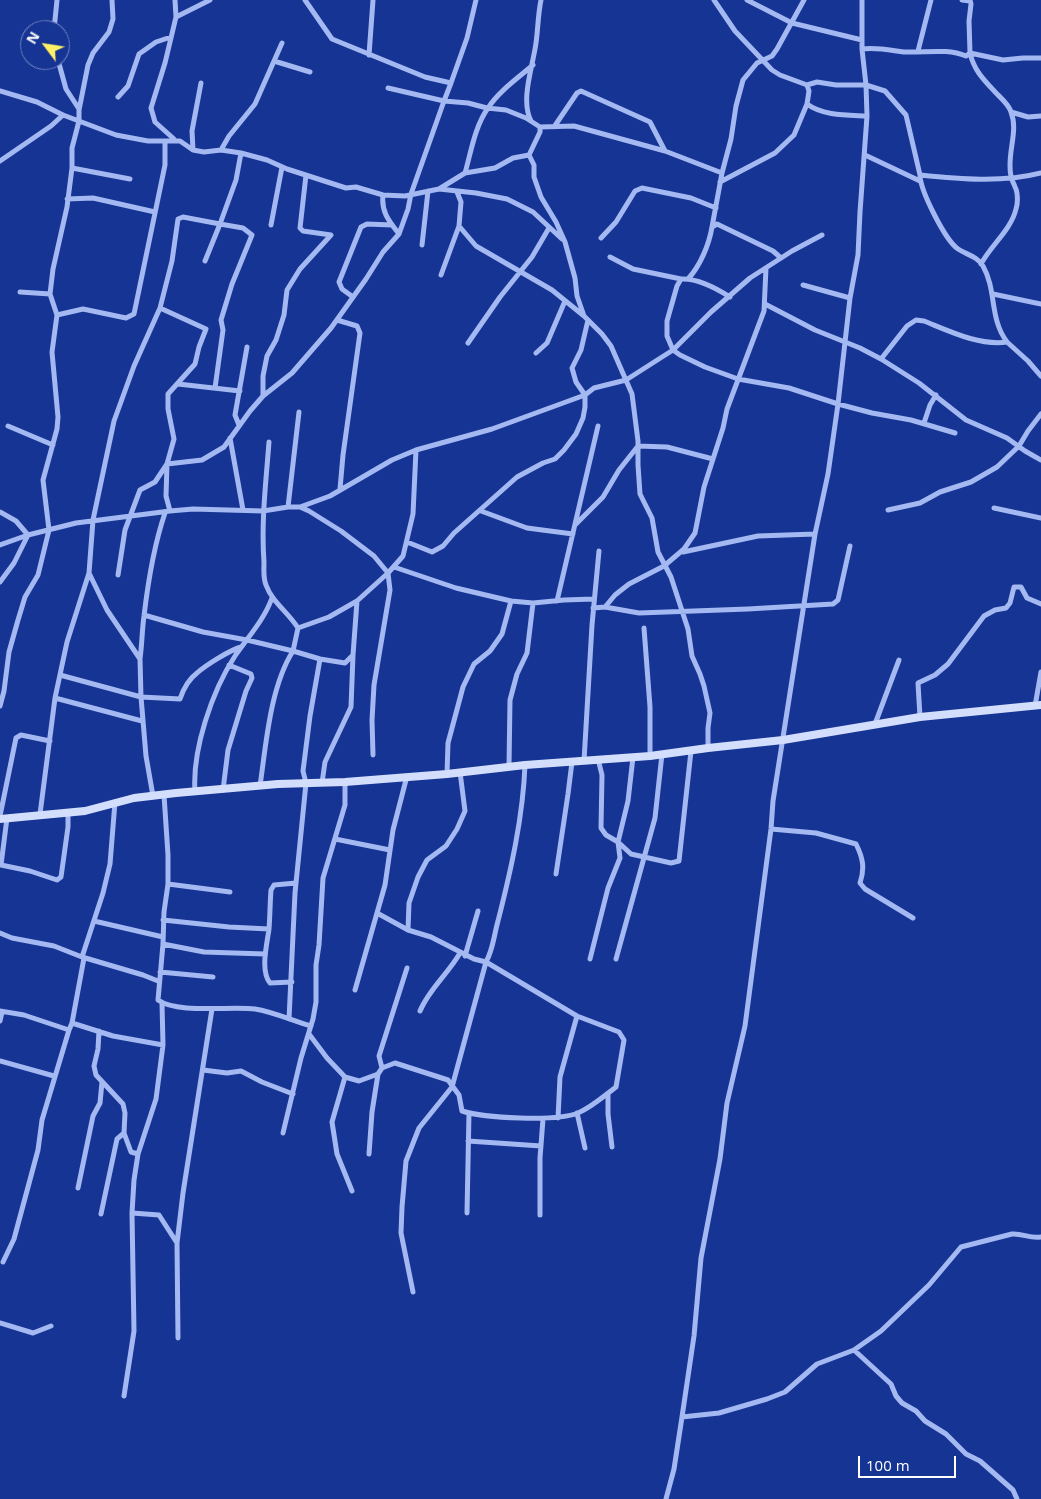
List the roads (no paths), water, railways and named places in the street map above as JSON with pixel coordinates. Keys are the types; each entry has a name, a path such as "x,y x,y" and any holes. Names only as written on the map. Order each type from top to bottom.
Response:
{"street":[{"path":"55,20 57,0"},
{"path":"0,706 11,644 25,597 38,575 49,530 43,480 57,429 58,416 52,352 57,315 50,294 72,168 72,148 79,121 79,110 88,65 93,53 109,32 112,0"},
{"path":"174,140 155,122 151,108 165,63 176,17 175,0"},
{"path":"176,17 210,0"},
{"path":"305,0 332,39 425,77 451,83"},
{"path":"369,55 373,0"},
{"path":"118,575 125,530 140,490 155,482 167,464 202,460 224,447 263,396 292,373 337,320 383,252 399,234 411,194 467,38 476,0"},
{"path":"531,121 527,114 528,80 532,65 541,0"},
{"path":"714,0 735,31 772,70 780,75 807,85 817,82 836,85 866,85 885,91 906,115 920,181 927,199 949,239 958,248 972,255 981,264 993,294 994,314 999,330 1007,342 1041,376"},
{"path":"747,0 792,23 862,40"},
{"path":"688,279 695,271 712,227 743,80 753,67 772,56 778,49 804,0"},
{"path":"666,1499 674,1469 694,1336 701,1258 720,1159 727,1103 745,1026 773,801 815,534 828,474 850,298 858,255 867,116 862,49 862,0"},
{"path":"918,51 931,0"},
{"path":"962,0 970,0 971,4 969,21 970,53 975,69 984,81 1004,100 1011,112 1013,136 1011,178 1017,189 1017,207 1001,237 985,256 981,264"},
{"path":"118,97 128,86 139,54 156,42 171,37"},
{"path":"221,150 229,136 255,104 282,42"},
{"path":"862,49 870,48 906,52 954,52 966,56 970,53 1003,60 1041,58"},
{"path":"274,62 310,72"},
{"path":"465,173 479,125 487,108 532,65"},
{"path":"61,70 66,89 79,110"},
{"path":"193,150 192,131 202,83"},
{"path":"720,182 776,153 794,134 807,104 809,91 807,85"},
{"path":"388,88 444,101 506,110 540,127 574,126 665,151 722,173"},
{"path":"0,91 37,102 63,115 116,135 148,141 174,140 184,142 193,150 204,152 221,150 241,153 346,188 363,188 383,195 405,196 439,189 507,199 533,212 565,242"},
{"path":"554,127 577,92 581,91 650,122 665,151"},
{"path":"807,104 832,113 867,116"},
{"path":"1011,112 1028,117 1041,116"},
{"path":"0,160 51,126 63,115"},
{"path":"439,189 465,173 495,168 513,158 529,154 540,132 540,127"},
{"path":"57,315 83,308 126,318 134,314 165,165 165,141"},
{"path":"205,261 236,180 241,153"},
{"path":"407,542 432,552 443,546 517,477 554,459 564,450 576,434 583,418 584,395 576,382 572,368 581,350 586,318 577,296 575,278 565,242 541,197 534,177 534,165 529,154"},
{"path":"865,155 920,181"},
{"path":"270,225 282,167"},
{"path":"72,168 130,180"},
{"path":"920,175 951,179 1011,178 1041,173"},
{"path":"263,396 263,376 267,356 276,340 284,315 287,290 300,269 331,235 303,231 300,228 306,175"},
{"path":"602,238 616,222 635,191 642,188 691,198 716,208"},
{"path":"422,245 428,191"},
{"path":"441,275 459,226 461,202 457,192"},
{"path":"383,195 382,205 385,216 399,234"},
{"path":"67,200 93,198 155,212"},
{"path":"40,814 55,698 67,642 89,573 93,520 114,421 134,366 160,308 172,261 178,219 183,217 243,228 252,235 232,284 221,320 223,330 215,388"},
{"path":"353,297 342,289 339,282 361,227 367,224 392,225"},
{"path":"712,227 717,224 773,251 781,258"},
{"path":"459,226 476,246 552,290 586,318 611,346 632,394 638,446 640,494 652,518 658,552 671,576 688,629 692,656 700,674 710,713 708,748"},
{"path":"468,343 500,296 532,257 550,228"},
{"path":"300,507 330,496 392,460 416,450 492,429 584,395 594,388 626,380 673,350 711,312 750,278 822,235"},
{"path":"610,257 633,269 688,279 708,285 730,297"},
{"path":"605,607 629,584 664,566 689,543 695,533 704,487 727,409 765,304 766,268"},
{"path":"682,279 677,286 667,321 667,336 673,350 705,367 738,379 789,388 872,414 924,423 955,433"},
{"path":"803,285 850,298"},
{"path":"20,292 50,294"},
{"path":"993,294 1041,304"},
{"path":"536,353 547,343 565,301"},
{"path":"765,304 881,359 936,395 966,420 1007,438 1041,460"},
{"path":"153,796 142,721 140,659 144,615 158,536 167,512 167,464 174,439 168,408 168,394 195,364 206,329 160,308"},
{"path":"337,320 357,326 360,333 345,436 340,489"},
{"path":"881,359 907,326 916,320 972,339 996,343 1007,342"},
{"path":"239,425 235,415 247,347"},
{"path":"178,384 240,391"},
{"path":"924,423 930,405 936,395"},
{"path":"288,507 299,412"},
{"path":"888,510 920,503 940,492 971,482 997,467 1019,446 1041,414"},
{"path":"8,426 53,445"},
{"path":"556,601 598,426"},
{"path":"230,438 243,510"},
{"path":"260,786 272,710 285,663 293,651 298,628 290,615 272,598 265,582 262,541 269,442"},
{"path":"638,446 667,447 713,459"},
{"path":"575,525 603,497 619,470 638,446"},
{"path":"298,628 329,617 357,601 388,573 403,556 413,514 416,450"},
{"path":"0,544 28,535 93,520 193,509 263,511 300,507 309,510 374,556 388,573 390,590 374,685 373,754"},
{"path":"994,508 1041,518"},
{"path":"481,511 527,528 573,534"},
{"path":"0,512 16,521 28,535"},
{"path":"680,552 758,536 815,534"},
{"path":"0,582 14,563 28,535"},
{"path":"593,608 605,607 639,613 833,604 838,600 850,546"},
{"path":"584,761 593,608 599,551"},
{"path":"394,567 456,588 511,601 533,603 594,600"},
{"path":"89,573 107,610 140,659"},
{"path":"920,717 918,682 935,675 948,664 984,616 995,610 1006,608 1010,603 1014,587 1021,587 1027,598 1041,604"},
{"path":"195,792 194,778 203,730 215,692 229,665 256,627 272,598"},
{"path":"322,783 325,762 351,707 357,601"},
{"path":"447,774 448,743 463,687 474,664 490,651 502,634 511,601"},
{"path":"509,766 510,700 517,674 527,653 533,603"},
{"path":"144,615 203,632 247,640 320,659 345,663 353,655"},
{"path":"644,628 650,707 650,756"},
{"path":"60,675 141,697 180,699 182,692 196,673 232,650 240,648"},
{"path":"289,1020 296,883 306,784 303,770 320,659"},
{"path":"875,724 899,660"},
{"path":"224,790 228,750 246,691 252,678 251,674 229,665"},
{"path":"2,818 84,811 115,802 153,796 278,784 344,782 447,774 509,766 650,756 783,740 920,717 1038,705 1041,672"},
{"path":"55,698 142,721"},
{"path":"0,873 2,818 16,738 21,734 50,741"},
{"path":"598,759 602,775 601,828 606,835 618,842 630,854 670,863 679,861 691,751"},
{"path":"616,959 655,818 662,754"},
{"path":"590,959 608,888 620,858 618,842 628,800 633,757"},
{"path":"556,874 572,762"},
{"path":"413,1292 401,1233 406,1161 419,1128 452,1086 486,962 494,942 508,884 521,808 525,765"},
{"path":"408,930 409,903 418,877 428,860 446,846 465,811 460,772"},
{"path":"355,990 385,885 393,830 407,776"},
{"path":"283,1132 316,1002 316,965 323,878 345,805 344,782"},
{"path":"164,795 168,884 158,981 158,1000 162,1003 212,1009 256,1009 311,1026"},
{"path":"3,1262 14,1239 38,1150 42,1120 50,1098 54,1076 72,1023 83,958 103,893 111,858 115,802"},
{"path":"1,865 30,871 57,880 61,877 68,827 68,813"},
{"path":"771,829 816,833 856,844 862,856 863,873 860,884 914,918"},
{"path":"336,839 390,850"},
{"path":"292,982 270,983 267,980 265,954 269,929 271,890 274,885 296,883"},
{"path":"168,884 230,892"},
{"path":"420,1011 426,997 462,954 478,911"},
{"path":"369,1154 372,1112 378,1074 382,1068 396,1063 448,1080 459,1095 462,1111 469,1113 558,1118 577,1113 596,1102 616,1086 624,1040 619,1032 577,1016 533,992 486,962 474,960 431,937 408,930 377,913"},
{"path":"164,920 269,929"},
{"path":"94,921 163,937"},
{"path":"0,933 12,938 54,946 83,958 158,981"},
{"path":"163,944 204,952 265,954"},
{"path":"382,1068 379,1056 408,968"},
{"path":"160,972 213,977"},
{"path":"124,1396 134,1331 132,1194 138,1154 156,1099 163,1044 162,1003"},
{"path":"178,1338 177,1244 183,1193 212,1009"},
{"path":"0,1021 1,1011 24,1015 69,1030"},
{"path":"558,1118 560,1077 577,1016"},
{"path":"72,1023 113,1036 163,1044"},
{"path":"99,1031 98,1050 94,1066 96,1075 123,1104 125,1113 124,1133 131,1152 138,1154"},
{"path":"309,1034 327,1058 345,1077 359,1081 378,1074"},
{"path":"0,1061 54,1076"},
{"path":"203,1070 227,1073 241,1071 262,1082 293,1094"},
{"path":"345,1077 332,1122 337,1154 352,1191"},
{"path":"78,1188 93,1116 100,1103 102,1082"},
{"path":"608,1093 608,1114 612,1147"},
{"path":"466,1212 469,1113"},
{"path":"577,1113 585,1148"},
{"path":"540,1215 543,1118"},
{"path":"101,1214 117,1139 124,1133"},
{"path":"468,1142 541,1146"},
{"path":"132,1213 159,1215 177,1244"},
{"path":"682,1417 719,1413 785,1392 817,1364 854,1350 881,1331 909,1306 961,1247 1016,1234 1033,1238 1041,1237"},
{"path":"0,1322 33,1333 51,1326"},
{"path":"854,1350 891,1384 896,1396 902,1403 916,1411 925,1420 946,1434 966,1454 980,1461 1013,1490 1017,1499"}]}
